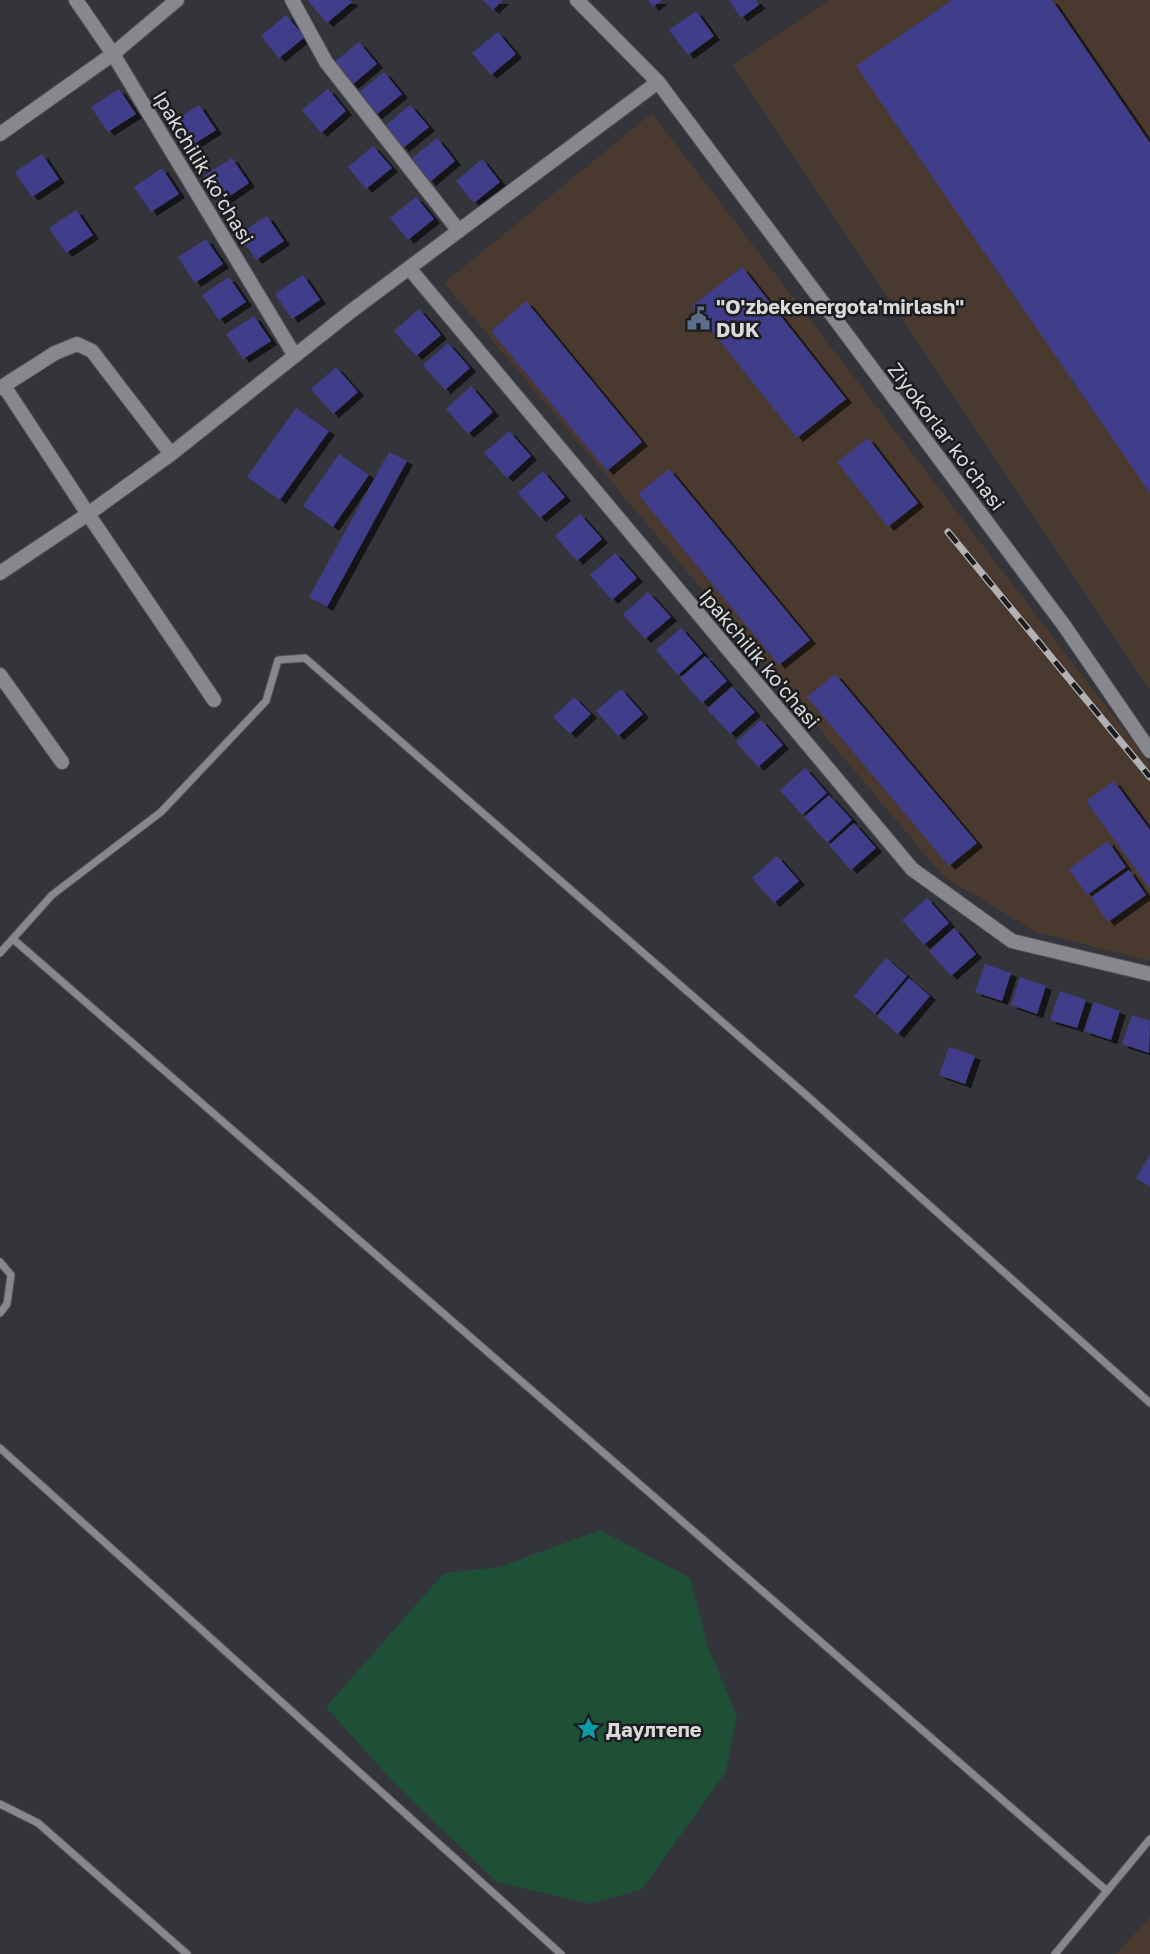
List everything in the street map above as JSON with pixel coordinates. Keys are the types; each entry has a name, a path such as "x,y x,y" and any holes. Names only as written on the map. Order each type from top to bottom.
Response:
{"street":[{"name":"Ipakchilik ko'chasi","path":"76,0 114,54 295,356"},
{"path":"0,134 114,54 177,0"},
{"path":"292,0 326,62 459,231"},
{"name":"Ziyokorlar ko'chasi","path":"577,0 658,82 1063,624 1150,749"},
{"path":"0,573 88,514 171,454 409,268 658,82"},
{"name":"Ipakchilik ko'chasi","path":"409,268 912,869 1012,941 1150,974"},
{"path":"171,454 92,351 77,344 55,353 2,387 214,699"},
{"path":"0,675 62,762"}],"lane":[{"path":"0,953 52,895 161,812 266,701 278,660 305,658 805,1094 1150,1402"},
{"path":"13,939 1106,1890"},
{"path":"0,1262 11,1275 7,1304 0,1313"},
{"path":"0,1448 561,1954"},
{"path":"0,1804 38,1823 188,1954"},
{"path":"1055,1954 1150,1839"}],"shaded area":[{"path":"829,0 1150,0 1150,690 733,65"},
{"path":"652,113 1150,764 1150,961 1036,932 943,876 444,283"},
{"path":"1150,1917 1150,1954 1116,1954"}],"green space":[{"path":"600,1530 690,1578 707,1644 737,1717 725,1773 642,1889 590,1904 497,1882 397,1786 326,1707 444,1573 499,1567"}],"building":[{"path":"309,0 350,0 352,2 327,23"},
{"path":"483,0 503,0 493,10"},
{"path":"648,0 662,0 653,7"},
{"path":"729,0 756,0 759,5 741,18"},
{"path":"952,0 1052,0 1150,143 1150,493 856,66"},
{"path":"696,11 714,36 688,55 669,30"},
{"path":"286,15 305,37 279,58 261,36"},
{"path":"498,32 516,54 491,75 472,53"},
{"path":"359,42 377,64 352,85 333,63"},
{"path":"384,72 402,94 376,115 358,93"},
{"path":"119,89 136,114 108,132 91,107"},
{"path":"328,89 346,111 321,133 302,110"},
{"path":"199,105 216,130 188,148 171,123"},
{"path":"410,105 429,127 403,148 385,126"},
{"path":"437,138 455,161 430,182 411,159"},
{"path":"373,146 392,168 366,189 348,167"},
{"path":"42,154 59,179 32,197 15,172"},
{"path":"232,158 249,183 221,202 204,176"},
{"path":"482,159 500,182 474,203 456,181"},
{"path":"162,168 179,194 151,212 134,187"},
{"path":"416,197 434,219 408,240 390,218"},
{"path":"76,210 93,235 66,253 49,228"},
{"path":"267,216 284,241 256,260 239,234"},
{"path":"206,239 223,264 195,283 178,257"},
{"path":"742,267 846,399 797,438 692,306"},
{"path":"303,275 320,300 292,319 275,294"},
{"path":"229,277 246,302 219,320 202,295"},
{"path":"526,301 642,442 607,471 491,331"},
{"path":"419,309 441,335 416,356 394,331"},
{"path":"254,316 271,341 243,359 226,334"},
{"path":"448,343 470,368 445,390 423,365"},
{"path":"336,367 358,392 333,414 311,389"},
{"path":"471,386 493,412 468,434 446,409"},
{"path":"296,408 329,431 280,500 247,477"},
{"path":"509,431 531,456 507,478 484,453"},
{"path":"868,438 918,503 888,527 837,462"},
{"path":"389,452 407,461 327,607 309,597"},
{"path":"339,454 369,475 333,527 303,506"},
{"path":"669,469 810,640 779,665 638,494"},
{"path":"543,471 565,497 540,518 518,493"},
{"path":"580,514 602,539 577,561 555,536"},
{"path":"615,553 637,578 612,600 590,575"},
{"path":"648,592 671,617 645,639 623,614"},
{"path":"681,628 703,653 678,675 656,650"},
{"path":"705,656 727,681 702,703 680,678"},
{"path":"835,674 977,843 949,866 807,697"},
{"path":"732,687 755,712 730,734 707,709"},
{"path":"621,689 643,714 618,736 596,711"},
{"path":"574,697 591,714 570,734 553,717"},
{"path":"761,720 783,745 758,767 736,742"},
{"path":"805,768 827,793 802,815 780,790"},
{"path":"1114,781 1150,830 1150,889 1086,801"},
{"path":"829,795 852,820 827,843 804,817"},
{"path":"854,823 876,848 851,870 829,845"},
{"path":"1108,841 1126,867 1087,895 1069,869"},
{"path":"777,856 799,881 774,903 752,878"},
{"path":"1129,870 1146,895 1108,922 1091,897"},
{"path":"927,898 949,923 924,945 902,920"},
{"path":"954,928 976,954 951,976 929,951"},
{"path":"886,958 907,976 875,1014 854,996"},
{"path":"985,964 1011,973 1002,1001 975,992"},
{"path":"1020,977 1046,986 1037,1014 1011,1005"},
{"path":"909,978 930,996 898,1034 877,1016"},
{"path":"1060,991 1086,1000 1077,1028 1050,1020"},
{"path":"1094,1002 1120,1011 1111,1040 1084,1031"},
{"path":"1132,1015 1150,1021 1149,1053 1122,1044"},
{"path":"949,1047 975,1056 965,1084 939,1075"},
{"path":"1150,1155 1150,1187 1136,1178"}],"railway":[{"path":"948,532 1150,777"}],"place":[{"name":"\"O'zbekenergota'mirlash\" DUK","path":"698,318"},
{"name":"Даултепе","path":"588,1729"}]}
